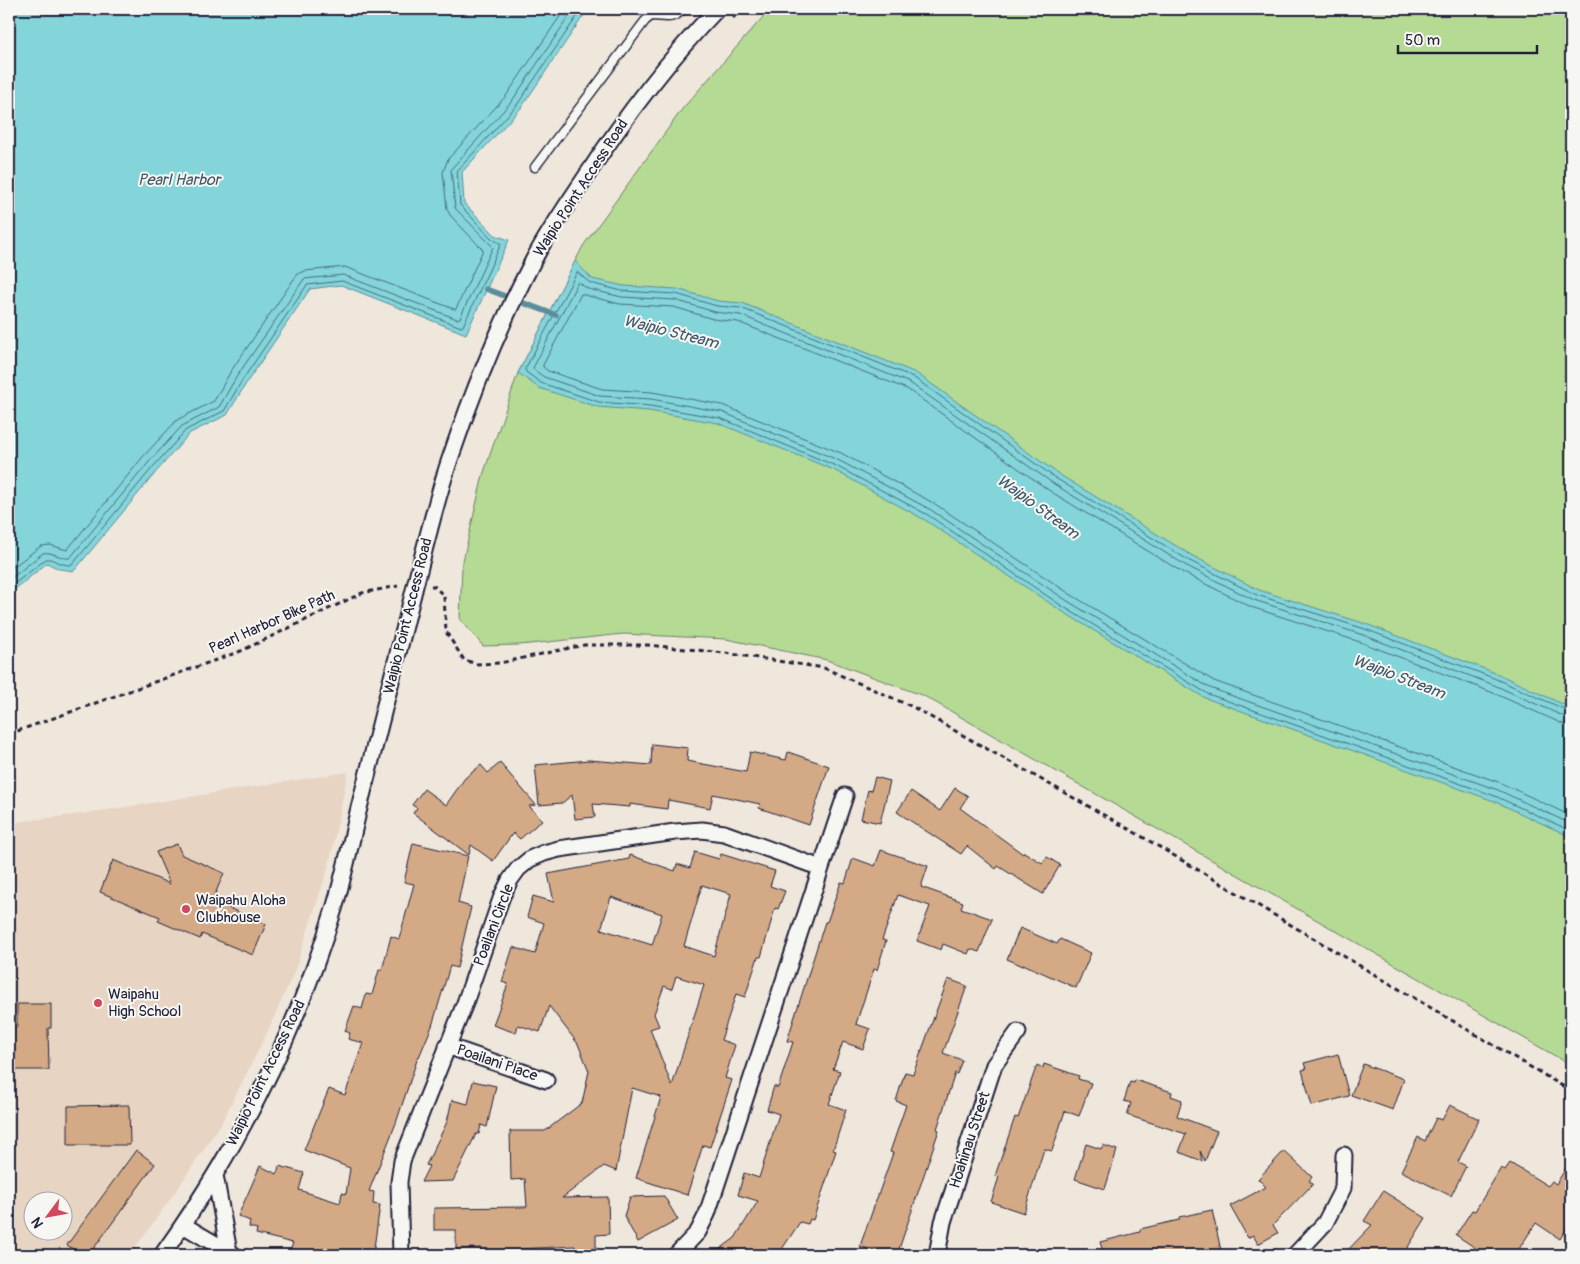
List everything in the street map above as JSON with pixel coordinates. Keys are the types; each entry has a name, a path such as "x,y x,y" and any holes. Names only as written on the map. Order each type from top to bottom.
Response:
{"street":[{"name":"Waipio Point Access Road","path":"162,1255 216,1175 232,1146 270,1074 306,991 331,917 416,583 450,460 486,364 534,259 593,165 643,96 688,39 717,9"},
{"path":"676,1255 698,1232 707,1214 845,796"},
{"name":"Poailani Circle","path":"402,1255 399,1182 402,1161 465,1003 502,896 518,869 530,859 559,849 675,832 702,830 724,833 821,868"},
{"name":"Hoahinau Street","path":"937,1255 943,1222 994,1064 1018,1032"},
{"name":"Poailani Place","path":"447,1046 546,1080"},
{"path":"1295,1255 1325,1223 1344,1188 1344,1155"},
{"path":"216,1175 226,1254"},
{"path":"183,1225 226,1254"}],"lane":[{"path":"535,167 645,21 651,16 668,18 678,15 683,9"}],"path":[{"path":"730,20 741,9"},
{"path":"436,577 434,586 444,596 446,632 464,660 477,664 500,663 584,646 648,645 725,653 824,668 913,707 1141,836 1571,1091"},
{"name":"Pearl Harbor Bike Path","path":"9,734 241,651 362,593 416,583 434,586"}],"shaded area":[{"path":"348,772 329,865 295,970 266,1035 222,1122 130,1255 9,1255 9,823 81,814"}],"green space":[{"path":"770,9 1571,9 1571,1065 924,696 827,660 726,639 623,634 520,645 483,646 460,619 462,565 483,475 518,373 583,246 683,108"}],"water":[{"name":"Pearl Harbor","path":"9,9 588,9 521,108 462,172 464,203 495,235 509,240 466,334 341,285 310,289 227,415 190,433 74,571 59,569 47,563 9,594"},
{"path":"575,261 592,279 624,286 677,289 718,301 742,303 916,373 1060,475 1191,555 1259,590 1366,624 1498,674 1571,708 1571,837 1494,801 1205,698 1060,610 925,520 834,470 718,423 649,411 598,407 539,388 518,373"}],"building":[{"path":"652,744 688,748 687,761 746,772 750,752 786,760 788,752 829,766 809,825 759,808 760,804 713,794 710,808 668,800 667,809 630,804 630,807 593,804 595,817 575,819 572,795 562,803 539,805 535,765 589,760 651,765"},
{"path":"500,763 536,805 529,806 542,820 520,839 513,833 493,861 471,845 469,855 413,813 417,808 412,805 424,789 446,805 465,778 481,765 488,773"},
{"path":"875,777 890,781 880,823 861,819 868,790 871,791"},
{"path":"955,788 968,796 960,808 1023,854 1024,852 1042,863 1047,857 1060,865 1043,894 998,866 996,869 967,846 961,854 897,812 911,791 940,811"},
{"path":"413,843 468,856 458,903 471,907 457,968 450,966 432,1026 418,1057 396,1123 369,1191 374,1192 373,1204 380,1205 373,1255 319,1250 317,1255 312,1253 300,1255 290,1251 293,1243 256,1234 257,1229 249,1227 250,1221 238,1216 260,1166 277,1174 279,1166 304,1173 299,1190 340,1203 342,1193 346,1194 350,1168 304,1150 329,1089 345,1095 363,1043 348,1039 350,1033 345,1031 354,1006 362,1009 366,994 372,995 379,970 382,970 391,936 399,939 414,884 404,882"},
{"name":"Waipahu Aloha Clubhouse","path":"177,844 182,855 224,873 212,901 266,924 253,955 202,934 200,939 158,921 160,917 100,892 113,860 170,884 156,852"},
{"path":"881,850 928,866 921,887 963,902 961,908 992,919 979,952 970,949 968,954 943,944 941,950 917,941 930,906 898,895 882,940 886,941 877,970 874,969 856,1024 870,1029 863,1049 843,1042 833,1069 840,1071 829,1104 846,1110 833,1150 836,1151 813,1220 810,1219 808,1224 800,1222 778,1255 712,1255 735,1238 758,1201 738,1195 744,1173 759,1178 779,1114 767,1110 774,1086 778,1088 793,1042 787,1041 825,922 827,922 841,882 845,883 853,858 875,866"},
{"path":"695,852 719,859 721,854 775,871 770,886 785,891 778,909 775,908 761,957 758,957 745,997 736,994 721,1040 735,1045 725,1078 732,1080 710,1147 703,1145 687,1195 636,1178 661,1097 632,1088 616,1171 604,1166 562,1198 608,1197 609,1234 596,1235 596,1252 575,1252 575,1246 520,1249 520,1253 481,1253 481,1248 456,1249 456,1230 434,1230 434,1208 527,1207 525,1179 511,1180 510,1131 545,1131 582,1103 589,1071 578,1044 549,1006 540,1032 518,1025 516,1033 493,1025 508,984 502,982 513,947 535,954 544,923 527,917 533,896 554,902 548,874 629,859 630,855 675,871 677,864 690,868","holes":["702,885 731,894 714,956 684,946","611,897 662,914 652,945 601,929","676,976 704,985 672,1086 650,1029 659,1026 654,1014 664,986 672,989"]},
{"path":"1020,928 1057,944 1060,939 1091,953 1076,988 1023,964 1023,966 1007,959"},
{"path":"948,979 967,986 943,1053 962,1060 957,1074 955,1073 937,1129 939,1130 897,1255 885,1255 860,1246 893,1153 890,1152 906,1105 896,1101 905,1072 913,1074"},
{"path":"17,1004 51,1004 51,1028 48,1028 49,1070 9,1070 9,1027 17,1027"},
{"path":"1338,1054 1349,1096 1312,1106 1302,1070 1306,1069 1304,1063"},
{"path":"1044,1064 1079,1076 1078,1079 1091,1083 1079,1116 1065,1111 1052,1151 1044,1149 1024,1213 991,1202 999,1177 995,1176 1015,1117 1018,1118 1037,1065 1043,1068"},
{"path":"1363,1064 1404,1079 1393,1110 1351,1095"},
{"path":"1135,1080 1172,1092 1171,1096 1182,1100 1177,1116 1217,1131 1205,1161 1200,1151 1202,1161 1179,1152 1186,1134 1127,1115 1131,1103 1124,1101 1130,1082 1134,1083"},
{"path":"473,1081 496,1086 487,1127 481,1125 479,1134 476,1134 453,1181 421,1182 429,1166 426,1165 447,1122 452,1100 468,1104"},
{"path":"129,1105 130,1145 68,1145 68,1106"},
{"path":"1450,1105 1479,1119 1458,1162 1466,1166 1451,1196 1401,1171 1418,1137 1425,1141 1436,1118 1442,1120"},
{"path":"1086,1144 1101,1149 1103,1145 1117,1150 1105,1189 1075,1179"},
{"path":"136,1150 155,1164 89,1255 81,1255 67,1245 72,1242 72,1238"},
{"path":"1284,1151 1312,1177 1309,1181 1313,1184 1273,1225 1278,1233 1258,1244 1253,1235 1248,1238 1230,1206 1266,1187 1258,1179"},
{"path":"1571,1160 1571,1222 1560,1239 1536,1223 1515,1255 1486,1255 1456,1235 1472,1210 1475,1211 1501,1168 1505,1170 1510,1163 1548,1186 1552,1181 1556,1184"},
{"path":"1383,1191 1426,1218 1403,1255 1343,1255 1372,1225 1364,1221"},
{"path":"664,1196 678,1220 638,1242 624,1216 630,1197"},
{"path":"1212,1210 1222,1255 1104,1255 1100,1242 1140,1232 1140,1229 1179,1220 1179,1217"}],"waterway":[{"name":"Waipio Stream","path":"486,289 556,315"}],"place":[{"name":"Waipahu Aloha Clubhouse","path":"186,909"},
{"name":"Waipahu High School","path":"98,1003"}]}
